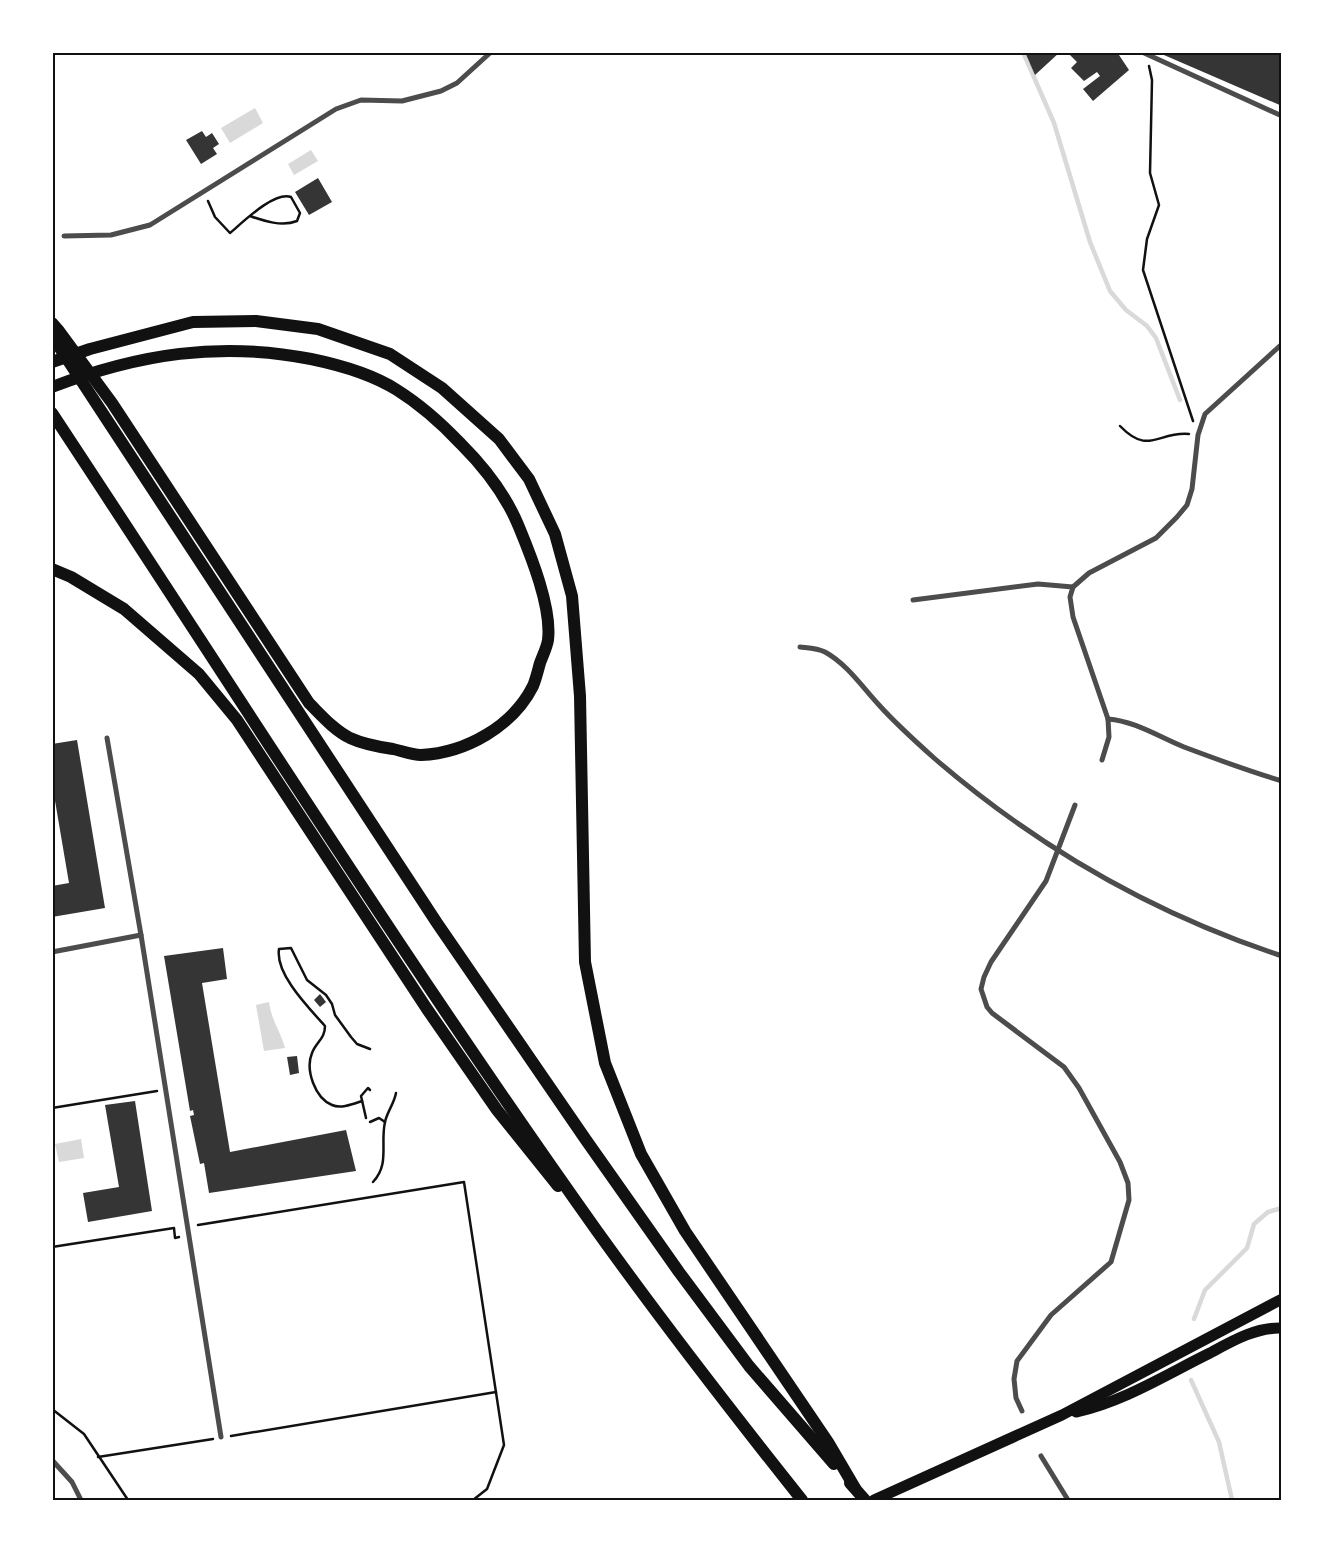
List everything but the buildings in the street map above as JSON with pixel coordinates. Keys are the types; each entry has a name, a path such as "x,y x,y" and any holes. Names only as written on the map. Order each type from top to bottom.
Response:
{"highway":[{"path":"52,362 193,322 256,320 318,329 390,354 442,388 499,439 529,479 555,534 572,596 580,696 585,962 605,1063 641,1154 685,1230 828,1442 854,1488"},
{"path":"52,323 112,403 309,704 330,724 350,738 368,744 421,755 456,748 487,736 512,714 533,686 548,639 544,596 529,550 509,502 474,457 443,425 396,390 343,366 273,352 202,350 129,363 52,387"},
{"path":"52,336 432,915 630,1205 750,1366 864,1500"},
{"path":"52,413 372,902 599,1234 679,1342 802,1500"},
{"path":"52,569 71,577 124,609 200,674 242,728 427,1009 497,1110 530,1154 599,1234"},
{"path":"874,1500 919,1482 1062,1415 1282,1299"},
{"path":"1062,1415 1093,1408 1118,1399 1242,1337 1269,1328 1282,1328"}],"street":[{"path":"64,236 112,235 150,225 336,109 360,100 402,101 441,91 457,83 491,52"},
{"path":"1145,54 1282,116"},
{"path":"1102,760 1109,737 1108,719 1073,617 1070,597 1073,588 1089,573 1156,538 1177,517 1187,505 1192,490 1198,435 1205,414 1282,344"},
{"path":"913,600 1038,584 1073,588"},
{"path":"800,647 814,648 826,652 841,664 881,708 934,758 1012,818 1058,850 1127,891 1229,938 1282,956"},
{"path":"1108,719 1121,720 1183,747 1282,781"},
{"path":"106,738 141,935 221,1437"},
{"path":"1022,1412 1016,1398 1014,1379 1017,1361 1051,1315 1111,1262 1129,1200 1128,1183 1120,1162 1079,1088 1064,1067 992,1013 983,998 981,989 991,962 1046,881 1074,805"},
{"path":"52,952 141,935"},
{"path":"1042,1456 1068,1500"},
{"path":"54,1461 72,1482 81,1500"}],"path":[{"path":"1120,426 1132,438 1150,442 1186,434 1198,435 1143,270 1147,239 1159,205 1150,173 1152,80 1145,54"},
{"path":"208,201 214,216 230,233 250,216 281,196 291,197 300,213 296,221 287,223 265,221 250,216"},
{"path":"362,1101 342,1106 332,1105 316,1090 310,1061 312,1052 325,1033 325,1026 287,980 278,955 279,949 291,948 307,980 326,995 332,1004 335,1015 351,1037 357,1044 370,1049"},
{"path":"366,1118 361,1096 368,1088 370,1090"},
{"path":"52,1108 166,1089"},
{"path":"373,1182 382,1171 384,1163 385,1122 396,1093"},
{"path":"370,1122 379,1118 385,1122"},
{"path":"52,1247 174,1228 175,1238 189,1236 200,1234 198,1224 464,1182 504,1445 487,1489 473,1500"},
{"path":"98,1457 496,1392"},
{"path":"52,1409 84,1434 128,1500"}],"shaded area":[{"path":"255,108 263,123 230,143 221,128"},
{"path":"311,150 318,161 294,175 288,164"},
{"path":"269,1002 285,1048 264,1051 256,1005"},
{"path":"81,1139 84,1158 59,1162 55,1144"}],"waterway":[{"path":"1023,52 1054,123 1090,242 1110,291 1126,310 1147,326 1156,338 1180,400"},
{"path":"1194,1319 1205,1290 1247,1248 1254,1224 1268,1212 1282,1208"},
{"path":"1191,1380 1219,1442 1232,1500"}]}
